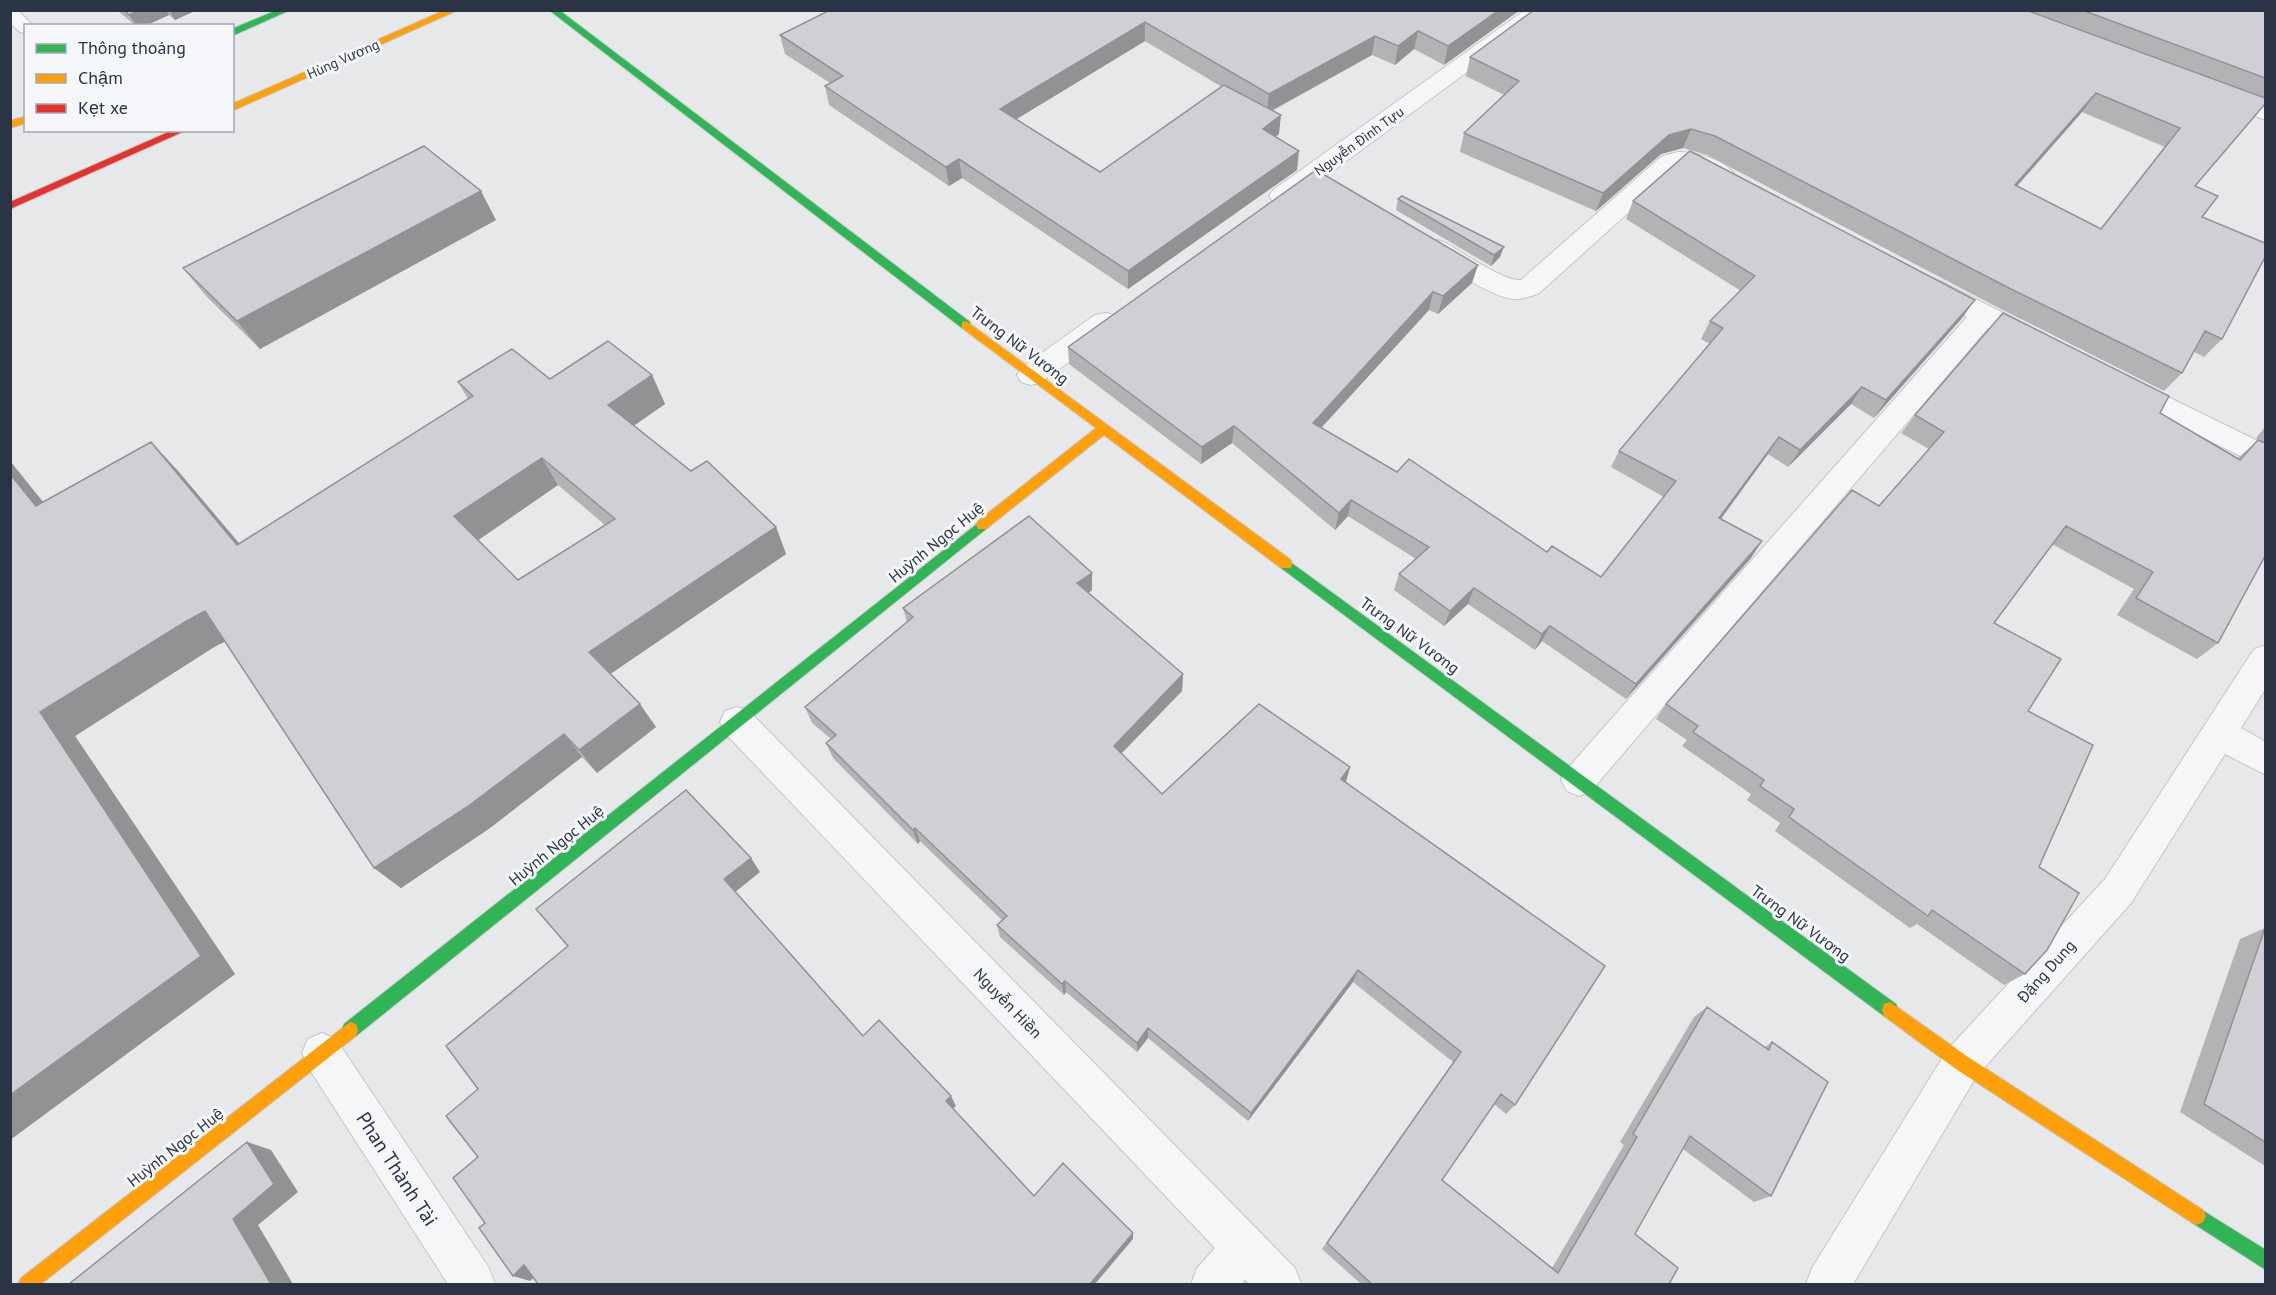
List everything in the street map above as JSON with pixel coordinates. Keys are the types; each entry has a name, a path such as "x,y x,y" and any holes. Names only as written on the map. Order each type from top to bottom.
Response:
{"street":[{"path":"234,32 286,10"},
{"name":"Hùng Vương","path":"234,107 454,10"},
{"name":"Trưng Nữ Vương","path":"553,10 1103,429 1962,1063 2265,1261"},
{"name":"Nguyễn Đình Tựu","path":"1263,209 1322,180 1540,10"},
{"path":"2199,89 2265,113"},
{"path":"10,206 177,132"},
{"path":"1412,234 1493,281 1514,290 1529,288 1671,161 1682,158 1696,162 1749,190"},
{"path":"1913,277 2057,352"},
{"path":"1031,375 1128,306"},
{"path":"1579,780 1984,315"},
{"path":"2099,374 2265,458"},
{"name":"Huỳnh Ngọc Huệ","path":"27,1284 322,1053 1103,429"},
{"name":"Đặng Dung","path":"1828,1284 1962,1063 2118,891 2265,658"},
{"name":"Nguyễn Hiền","path":"737,722 1279,1284"},
{"path":"2218,733 2265,760"},
{"name":"Phan Thành Tài","path":"322,1053 472,1284"},
{"path":"1213,1284 1243,1248"}],"lane":[{"path":"10,13 24,26"}],"building":[{"path":"124,10 139,10 129,15"},
{"path":"830,10 1499,10 1448,46 1418,31 1398,46 1375,36 1269,94 1145,22 1000,109 1100,172 1224,85 1281,115 1263,129 1299,151 1128,271 959,159 946,167 825,86 843,76 780,35"},
{"path":"1534,10 2026,10 2265,98 2265,104 2195,186 2218,196 2202,217 2265,243 2265,257 2222,339 2205,331 2182,373 2009,288 1715,136 1691,129 1669,135 1603,193 1464,133 1519,81 1470,57","holes":["2096,93 2180,128 2101,229 2015,185"]},
{"path":"2082,10 2265,10 2265,78"},
{"path":"424,146 481,191 237,321 183,268"},
{"path":"1690,151 1975,300 1886,400 1862,387 1800,450 1779,437 1719,518 1762,541 1636,684 1550,626 1542,634 1474,588 1450,611 1399,574 1429,547 1351,500 1339,513 1234,426 1202,447 1068,347 1316,170 1478,265 1443,296 1433,292 1313,423 1397,472 1409,459 1547,552 1552,546 1601,577 1676,481 1619,451 1723,328 1710,321 1755,276 1633,201"},
{"path":"1402,196 1504,247 1494,255 1398,199"},
{"path":"2003,313 2169,396 2160,413 2240,460 2258,440 2265,443 2265,556 2218,643 2136,598 2153,572 2066,526 1994,623 2061,659 2028,711 2093,745 2039,867 2079,893 2047,950 2025,974 1932,910 1928,916 1789,817 1794,809 1760,786 1764,780 1693,732 1698,726 1666,704 1852,490 1879,506 1944,432 1915,415"},
{"path":"608,341 652,375 608,405 691,471 707,461 776,527 589,652 640,704 579,750 564,734 467,807 374,868 205,611 40,712 201,956 10,1095 10,474 36,506 151,442 237,545 473,396 458,382 512,349 550,379","holes":["542,458 615,519 518,580 454,516"]},
{"path":"1029,516 1092,573 1077,583 1183,674 1114,746 1162,794 1259,704 1350,767 1341,779 1605,966 1515,1105 1501,1094 1442,1180 1558,1273 1637,1137 1633,1134 1707,1007 1769,1050 1772,1042 1828,1082 1771,1196 1690,1136 1635,1234 1678,1268 1669,1284 1372,1284 1327,1243 1461,1052 1358,970 1251,1113 1148,1028 1137,1043 1065,981 1062,984 997,925 1007,916 915,828 913,830 826,743 836,735 805,707 913,617 903,608"},
{"path":"686,790 751,858 724,879 863,1036 879,1020 951,1096 946,1101 1034,1196 1063,1163 1133,1233 1090,1284 538,1284 524,1265 513,1276 479,1228 485,1223 453,1178 478,1157 446,1116 478,1089 446,1046 568,946 536,909"},
{"path":"2265,928 2265,1142 2204,1104"},
{"path":"247,1142 274,1184 233,1219 271,1284 69,1284"}],"traffic: fast":[{"path":"234,32 286,10"},
{"path":"553,10 966,325"},
{"path":"350,1030 982,525"},
{"path":"1286,564 1890,1010"},
{"path":"2197,1216 2266,1261"}],"traffic: slow":[{"path":"234,107 454,10"},
{"path":"10,125 24,120"},
{"path":"966,325 1286,564"},
{"path":"982,525 1103,429"},
{"path":"1890,1010 1962,1063 2197,1216"},
{"path":"27,1284 350,1030"}],"traffic: jam":[{"path":"10,206 177,132"}]}
